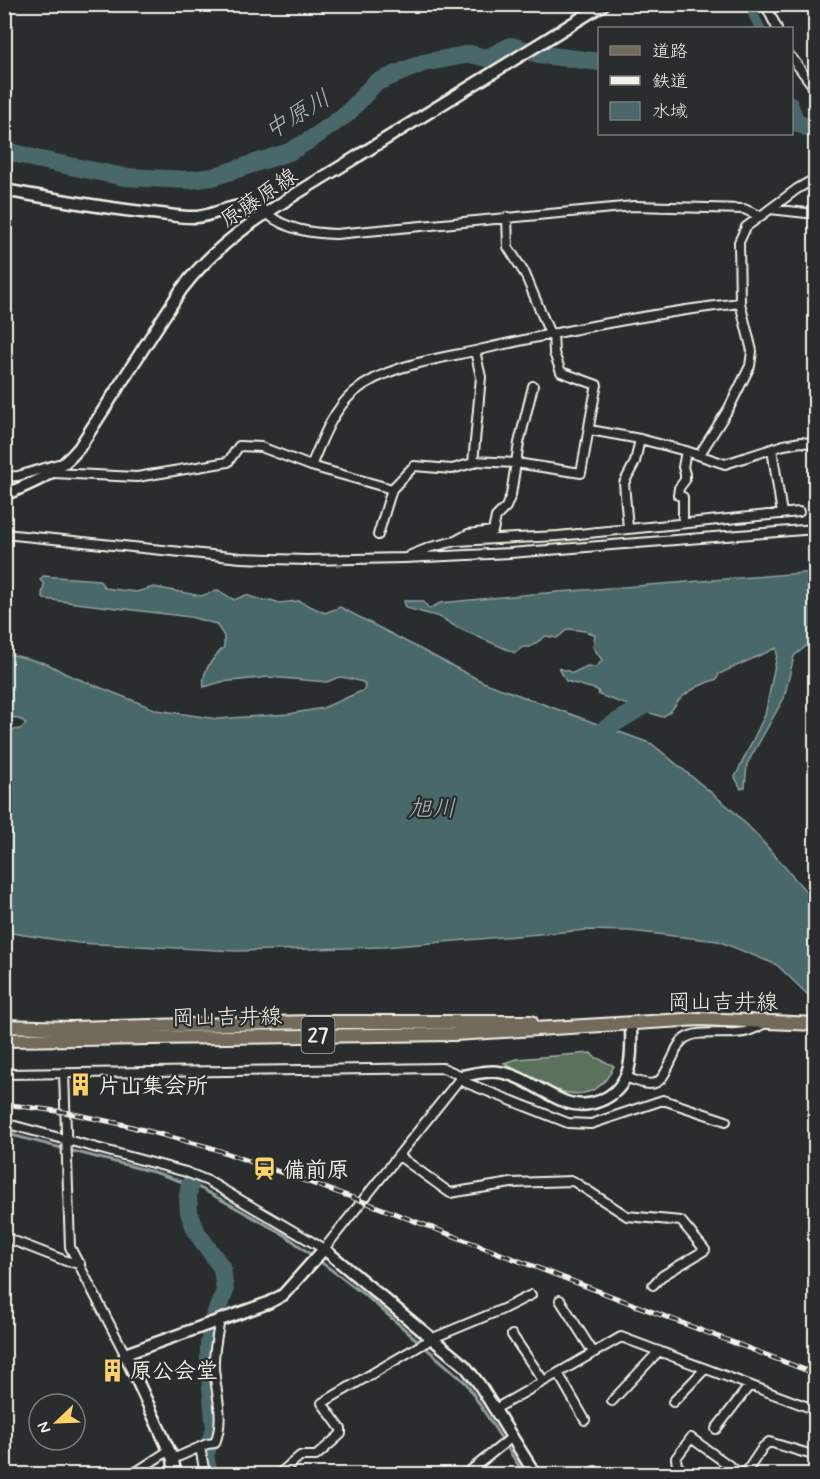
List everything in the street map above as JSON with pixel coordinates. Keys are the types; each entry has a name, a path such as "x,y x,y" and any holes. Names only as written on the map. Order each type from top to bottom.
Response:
{"main road":[{"name":"原藤原線","path":"4,492 11,492 53,473 68,462 195,272 221,246 267,214 604,4"},
{"path":"4,190 116,210 195,217 246,205 261,208 267,214"},
{"name":"岡山吉井線","path":"4,1040 454,1034 700,1019 816,1024"},
{"name":"岡山吉井線","path":"4,1026 69,1028 442,1021 631,1023"},
{"path":"461,1078 499,1072 567,1102 580,1105 604,1099 616,1090 626,1077 631,1053 631,1023"},
{"path":"175,1474 170,1455 125,1354 268,1303 283,1295 319,1254 426,1342 465,1366 495,1409 506,1441 535,1474"}],"street":[{"path":"765,4 776,27"},
{"path":"793,59 816,90"},
{"path":"700,454 729,408 750,366 752,351 740,303 739,242 746,228 760,216 816,178"},
{"path":"267,214 290,228 317,234 478,222 507,217 634,206 744,209 760,216"},
{"path":"770,209 816,214"},
{"path":"378,535 392,489 414,466 452,469 474,461 516,463 580,473 597,385 561,372 554,354 552,334 525,274 508,247 507,217"},
{"path":"311,466 342,404 356,390 376,378 412,366 475,351 629,318 740,303"},
{"path":"474,461 481,377 475,351"},
{"path":"456,541 468,534 493,531 496,517 506,507 511,495 519,443 533,386"},
{"path":"590,430 640,439 700,454 725,464 801,442 816,444"},
{"path":"628,528 624,483 635,462 640,439"},
{"path":"53,473 137,477 162,474 228,462 239,446 261,447 311,466 392,489"},
{"path":"772,449 782,514"},
{"path":"682,522 683,497 678,495 679,488 685,480 683,467 686,451"},
{"path":"4,477 18,476 68,462"},
{"path":"404,558 431,547 456,541 558,536 799,512"},
{"path":"4,534 241,558 404,558 510,553 816,529"},
{"path":"626,1077 645,1085 655,1084 663,1079 684,1038 695,1035 747,1032 767,1022"},
{"path":"4,1074 443,1068 461,1078 567,1123 591,1124 663,1100 726,1121"},
{"path":"64,1073 70,1247 125,1354"},
{"path":"4,1123 67,1145 186,1172 208,1181 319,1254 461,1078"},
{"path":"399,1156 450,1193 511,1183 573,1181 627,1216 681,1221 705,1250 662,1276 653,1285"},
{"path":"4,1237 66,1261 80,1264"},
{"path":"279,1474 300,1456 316,1456 341,1434 341,1429 322,1403 426,1342 503,1309 531,1294"},
{"path":"560,1300 593,1352"},
{"path":"133,1474 170,1455 214,1443 220,1430 214,1363 215,1322"},
{"path":"512,1335 543,1380"},
{"path":"495,1409 621,1337 816,1410"},
{"path":"612,1401 659,1351"},
{"path":"673,1402 705,1369"},
{"path":"558,1373 585,1420"},
{"path":"716,1429 749,1386"},
{"path":"688,1474 677,1466 676,1458 691,1438 743,1474 769,1442 816,1456"},
{"path":"466,1474 506,1441"},
{"path":"205,1474 207,1445"}],"green space":[{"path":"591,1053 614,1066 604,1082 591,1091 577,1094 548,1087 504,1063 517,1059"}],"water":[{"path":"815,572 815,639 794,656 784,698 747,764 745,787 741,789 735,777 765,715 777,655 776,648 719,674 717,679 694,688 662,717 599,695 598,690 566,681 559,668 573,673 587,666 597,667 602,660 593,647 595,635 568,629 557,638 546,636 530,647 523,647 515,653 458,628 440,617 406,608 404,601 423,601 429,609 440,603 533,594"},
{"name":"旭川","path":"43,576 99,580 105,588 136,592 154,587 201,596 218,590 234,600 246,595 279,603 299,601 325,613 340,607 483,682 652,744 730,808 757,835 815,902 815,995 808,995 777,965 718,941 630,931 587,930 384,947 237,951 78,943 5,932 5,731 20,729 26,724 5,714 5,653 48,664 66,674 157,710 217,719 289,714 323,708 364,690 365,685 363,682 339,677 327,682 269,677 221,682 204,687 206,670 224,647 224,636 216,624 190,617 44,599 42,595 44,584 40,580"}],"waterway":[{"path":"748,4 760,27"},
{"name":"中原川","path":"4,150 124,177 189,180 213,177 289,152 347,114 375,83 423,63 470,54 487,58 511,46 543,55 598,62"},
{"path":"793,104 801,124"},
{"name":"中原川","path":"793,120 816,132"},
{"name":"旭川","path":"587,740 658,697"},
{"path":"4,1133 157,1173 200,1188 285,1235 370,1299 466,1383 524,1474"},
{"path":"190,1184 189,1213 197,1233 222,1268 225,1291 214,1317 209,1345 215,1429 205,1455 209,1474"},
{"path":"598,1345 619,1333 623,1334"},
{"path":"547,1375 584,1353"},
{"path":"498,1402 536,1381"}],"railway":[{"path":"4,1104 64,1112 121,1124 212,1148 362,1201 816,1374"}],"place":[{"name":"片山集会所","path":"80,1085"},
{"name":"備前原","path":"265,1169"},
{"name":"原公会堂","path":"112,1370"}]}
